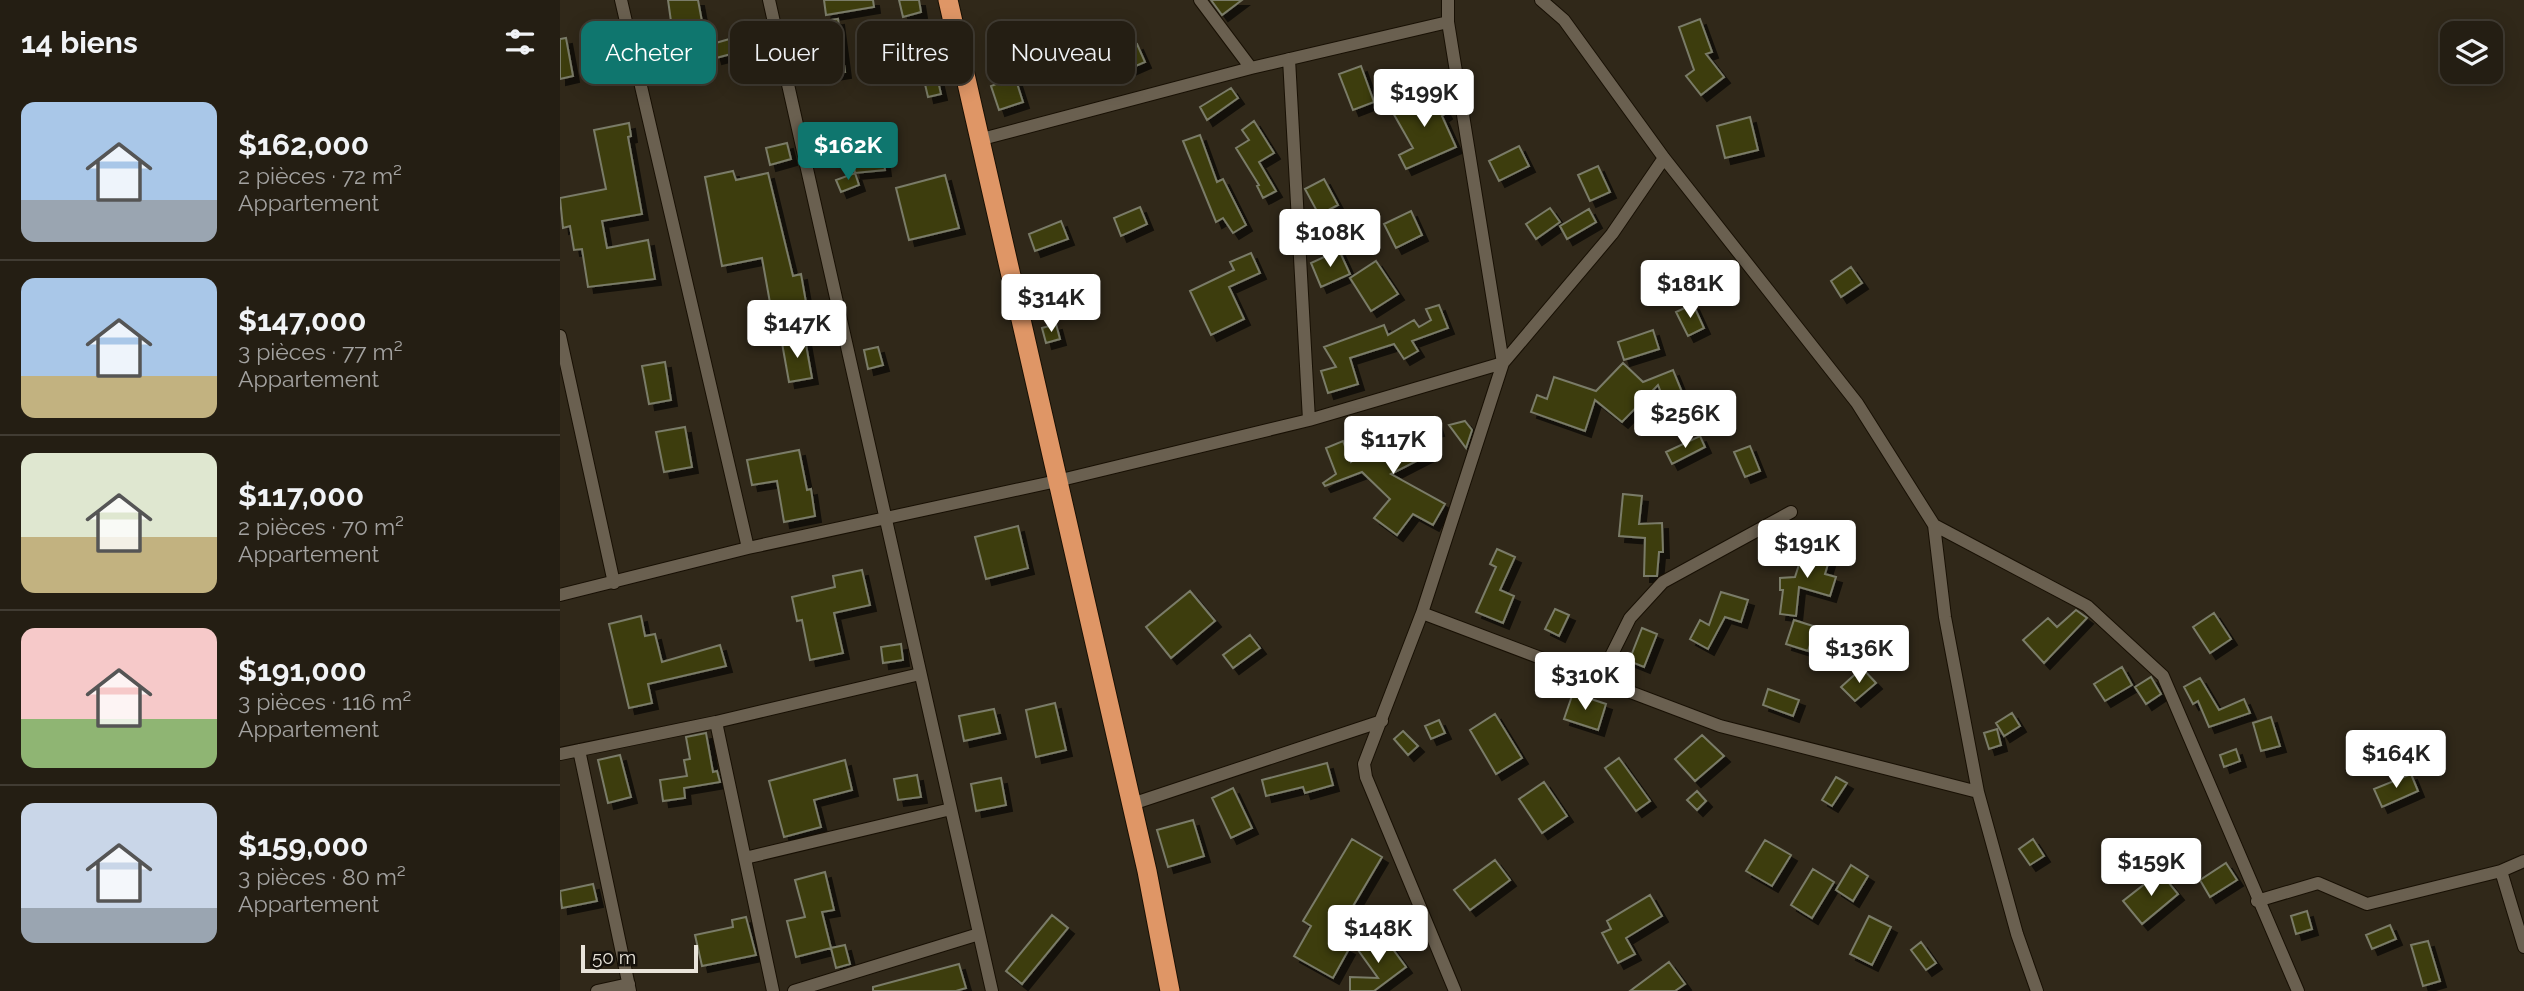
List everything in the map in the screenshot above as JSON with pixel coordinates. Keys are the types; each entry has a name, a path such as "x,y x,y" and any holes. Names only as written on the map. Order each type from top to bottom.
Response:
{"highway":[{"path":"948,0 982,139 1132,804 1171,991"}],"street":[{"path":"621,0 748,548"},
{"path":"769,0 992,991"},
{"path":"1200,0 1251,68"},
{"path":"1448,0 1448,22 1503,363"},
{"path":"1541,0 1564,20 1664,158 1857,403 1934,525 1945,617 1978,792 2017,934 2037,991"},
{"path":"982,139 1251,68 1448,22"},
{"path":"1289,59 1309,420"},
{"path":"1455,991 1366,777 1364,764 1422,613 1503,363 1612,234 1664,158"},
{"path":"560,336 614,583"},
{"path":"560,595 748,548 1057,481 1309,420 1503,363"},
{"path":"1600,680 1630,618 1663,582 1791,512"},
{"path":"1934,525 2087,606 2163,676 2257,901 2298,991"},
{"path":"1422,613 1720,726 1978,792"},
{"path":"560,754 716,722 920,674"},
{"path":"1132,804 1382,721"},
{"path":"716,722 773,991"},
{"path":"579,750 629,988 597,991"},
{"path":"745,858 951,809"},
{"path":"2257,901 2318,883 2367,904 2501,871 2524,861"},
{"path":"2501,871 2524,947"},
{"path":"794,991 979,934"}],"building":[{"path":"668,0 698,0 702,21 671,21"},
{"path":"824,0 873,0 874,7 826,15"},
{"path":"899,0 919,0 921,12 903,17"},
{"path":"1211,0 1242,0 1222,15"},
{"path":"1700,19 1712,52 1706,54 1724,77 1701,95 1686,76 1694,70 1679,27"},
{"path":"566,38 573,76 560,79 560,39"},
{"path":"730,39 730,54 716,58 716,43"},
{"path":"1137,44 1145,62 1135,66"},
{"path":"1361,66 1374,102 1353,110 1339,74"},
{"path":"925,84 939,84 941,94 928,97"},
{"path":"1017,84 1023,102 999,110 991,86"},
{"path":"1231,88 1238,98 1207,120 1200,107"},
{"path":"1432,88 1446,113 1442,116 1456,147 1406,169 1399,155 1413,148 1392,111"},
{"path":"1750,117 1758,150 1725,158 1717,126"},
{"path":"1254,121 1274,153 1259,162 1276,191 1263,198 1257,186 1259,185 1236,148 1249,140 1242,130"},
{"path":"629,123 631,136 628,137 642,214 602,221 607,248 648,240 655,279 588,287 582,249 574,250 570,226 563,228 560,198 606,189 594,130"},
{"path":"880,132 885,170 855,173 849,137"},
{"path":"1200,135 1217,182 1223,179 1246,225 1233,233 1223,218 1216,222 1183,141"},
{"path":"787,143 791,159 770,165 766,148"},
{"path":"1519,146 1529,166 1499,181 1489,161"},
{"path":"1598,166 1610,192 1590,201 1578,175"},
{"path":"733,171 736,180 768,173 793,276 801,274 807,308 772,314 762,258 722,266 705,177"},
{"path":"855,173 859,185 841,192 836,180"},
{"path":"945,175 959,228 909,240 896,188"},
{"path":"1324,179 1338,205 1319,215 1305,189"},
{"path":"1140,207 1147,224 1121,236 1114,218"},
{"path":"1550,208 1560,222 1536,239 1526,224"},
{"path":"1589,209 1596,222 1567,239 1560,226"},
{"path":"1411,211 1422,235 1396,248 1384,224"},
{"path":"1061,221 1068,239 1035,251 1029,234"},
{"path":"1339,250 1350,274 1321,287 1311,263"},
{"path":"1251,253 1260,273 1229,287 1244,319 1211,335 1190,291 1234,270 1230,262"},
{"path":"1376,261 1398,294 1371,311 1350,278"},
{"path":"1851,267 1862,283 1841,297 1831,281"},
{"path":"1693,304 1704,328 1688,336 1676,312"},
{"path":"1439,305 1448,328 1412,341 1418,351 1404,359 1394,344 1350,358 1358,384 1328,393 1321,371 1336,367 1324,347 1384,325 1388,335 1414,320 1419,327 1431,320 1426,309"},
{"path":"1056,324 1060,339 1046,343 1042,328"},
{"path":"1653,330 1659,349 1624,360 1618,342"},
{"path":"805,339 812,378 789,382 782,343"},
{"path":"878,347 883,365 868,369 864,350"},
{"path":"665,362 671,400 649,404 642,366"},
{"path":"1623,363 1643,382 1673,370 1684,397 1666,405 1658,385 1622,422 1595,400 1585,431 1531,412 1537,395 1547,399 1554,377 1596,391"},
{"path":"1434,417 1438,430 1425,433 1434,452 1391,474 1445,504 1433,525 1413,514 1397,535 1374,518 1390,499 1362,472 1325,486 1323,483 1336,474 1326,448 1343,441 1351,462 1376,443 1385,455 1407,444 1403,425"},
{"path":"1465,421 1472,430 1466,448 1449,425"},
{"path":"685,427 692,467 664,472 656,432"},
{"path":"1700,436 1705,447 1672,464 1666,452"},
{"path":"1750,446 1760,471 1745,477 1734,452"},
{"path":"799,450 807,490 811,489 815,516 784,522 777,481 752,485 747,460"},
{"path":"1623,494 1642,496 1639,524 1662,523 1663,552 1659,552 1657,576 1644,576 1645,538 1619,536"},
{"path":"1018,526 1028,568 986,579 975,537"},
{"path":"1805,546 1831,554 1825,574 1836,577 1830,596 1799,587 1796,616 1780,614 1783,590 1780,590 1780,578 1795,577"},
{"path":"1497,549 1515,557 1500,590 1514,596 1503,623 1476,612 1496,567 1490,564"},
{"path":"862,570 870,605 834,613 843,653 810,660 802,620 797,621 792,597 835,587 833,576"},
{"path":"1190,591 1215,621 1171,658 1146,627"},
{"path":"1721,592 1748,600 1741,622 1725,617 1708,649 1690,639 1700,620 1709,625"},
{"path":"1555,609 1569,615 1559,636 1545,629"},
{"path":"2076,610 2087,618 2044,663 2023,640 2048,618 2057,627"},
{"path":"2214,613 2231,639 2210,653 2193,627"},
{"path":"641,616 645,636 655,634 662,662 720,645 726,666 648,684 652,703 629,708 609,624"},
{"path":"1794,620 1816,627 1808,651 1786,644"},
{"path":"1642,628 1657,634 1644,667 1629,661"},
{"path":"1250,635 1260,648 1233,668 1223,655"},
{"path":"901,644 903,660 883,663 881,647"},
{"path":"2122,667 2132,685 2105,701 2094,684"},
{"path":"1862,668 1876,683 1855,701 1841,687"},
{"path":"2151,677 2161,694 2146,704 2135,687"},
{"path":"2200,678 2219,710 2244,699 2250,713 2209,727 2198,701 2193,704 2184,687"},
{"path":"1768,689 1799,700 1793,716 1763,705"},
{"path":"1573,693 1606,704 1598,730 1564,719"},
{"path":"1055,703 1066,750 1036,757 1026,710"},
{"path":"994,709 1000,733 964,741 959,716"},
{"path":"2012,713 2020,726 2004,736 1996,723"},
{"path":"1495,714 1522,758 1496,774 1470,730"},
{"path":"2271,717 2280,746 2261,751 2253,723"},
{"path":"1439,720 1445,733 1431,739 1425,726"},
{"path":"1997,729 2001,745 1989,749 1984,733"},
{"path":"1403,731 1418,746 1408,755 1394,739"},
{"path":"706,733 713,772 717,771 720,782 684,788 685,798 663,801 660,780 687,776 684,760 690,759 686,737"},
{"path":"1702,735 1724,756 1695,781 1675,759"},
{"path":"2236,749 2240,761 2224,767 2220,755"},
{"path":"620,755 631,797 608,803 598,760"},
{"path":"1619,758 1650,801 1636,811 1605,768"},
{"path":"845,760 852,790 814,800 821,827 784,837 769,781"},
{"path":"1327,763 1333,785 1305,793 1303,787 1266,796 1262,780"},
{"path":"2411,774 2418,791 2382,807 2374,789"},
{"path":"917,775 921,797 898,800 894,779"},
{"path":"1836,777 1847,783 1832,806 1822,800"},
{"path":"1001,778 1006,805 976,811 971,784"},
{"path":"1544,782 1567,816 1542,833 1519,799"},
{"path":"1233,788 1252,828 1231,838 1212,798"},
{"path":"1697,791 1706,801 1697,810 1687,800"},
{"path":"1193,820 1204,856 1168,867 1157,830"},
{"path":"1352,839 1382,857 1333,940 1349,949 1333,978 1294,956 1311,926 1303,921"},
{"path":"2033,839 2044,856 2030,865 2019,849"},
{"path":"1765,840 1791,855 1772,886 1746,871"},
{"path":"1495,860 1510,880 1470,910 1454,890"},
{"path":"2226,863 2237,880 2210,897 2200,880"},
{"path":"1851,865 1868,876 1853,901 1836,890"},
{"path":"1813,869 1834,882 1812,918 1791,905"},
{"path":"825,872 834,910 822,912 831,948 796,957 787,921 805,917 795,880"},
{"path":"2160,872 2178,894 2142,924 2123,901"},
{"path":"593,884 597,901 562,908 560,891"},
{"path":"1650,895 1662,916 1626,938 1635,954 1618,963 1602,933 1611,929 1607,921"},
{"path":"2307,911 2312,929 2296,934 2291,916"},
{"path":"1052,915 1068,928 1022,984 1006,971"},
{"path":"1869,916 1891,927 1872,965 1850,954"},
{"path":"746,917 756,955 702,966 695,935 733,927 732,920"},
{"path":"2390,925 2396,939 2372,949 2366,935"},
{"path":"1381,933 1406,967 1374,991 1350,991 1350,977 1378,978 1358,950"},
{"path":"2428,941 2440,981 2423,986 2411,945"},
{"path":"1921,942 1936,963 1926,970 1911,950"},
{"path":"845,945 850,964 836,968 831,948"},
{"path":"1669,962 1685,984 1675,991 1630,991"},
{"path":"959,964 966,988 956,991 873,991 873,987"}]}
